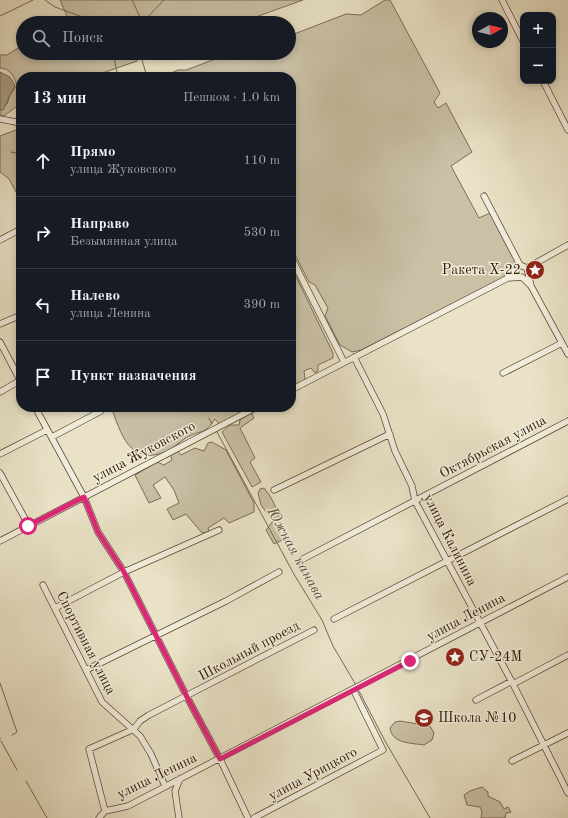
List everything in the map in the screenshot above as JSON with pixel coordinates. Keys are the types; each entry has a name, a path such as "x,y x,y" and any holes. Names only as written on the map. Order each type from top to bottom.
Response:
{"street":[{"path":"502,0 520,35"},
{"path":"545,84 568,130"},
{"path":"0,118 16,122"},
{"path":"484,196 520,265 527,270 531,286 568,354"},
{"path":"0,240 16,232"},
{"path":"506,279 520,277 527,270 568,245"},
{"path":"296,387 506,279 520,265"},
{"path":"296,267 344,362"},
{"path":"515,270 520,277 531,286"},
{"path":"0,324 16,317"},
{"path":"0,342 16,372"},
{"path":"503,373 562,343"},
{"path":"337,348 346,355 354,357"},
{"name":"улица Калинина","path":"354,357 383,414 394,451 412,486 415,501 512,682 568,793"},
{"path":"0,392 16,384"},
{"path":"38,412 84,497 98,532 124,572 220,759 248,818"},
{"path":"52,437 99,412"},
{"name":"улица Жуковского","path":"0,541 248,412"},
{"name":"Октябрьская улица","path":"301,560 568,421"},
{"path":"0,454 47,430"},
{"path":"274,490 390,434"},
{"path":"0,473 28,526"},
{"path":"334,619 568,499"},
{"path":"55,608 124,572 219,530"},
{"path":"86,670 226,601 279,572"},
{"name":"улица Ленина","path":"99,818 105,811 128,806 568,578"},
{"name":"Спортивная улица","path":"43,585 102,702 134,729 140,736 152,754 165,786"},
{"name":"Школьный проезд","path":"105,811 89,749 134,729 140,721 150,715 314,630"},
{"path":"476,700 568,655"},
{"name":"улица Урицкого","path":"254,818 383,750 353,689"},
{"path":"512,761 543,744 568,733"},
{"path":"179,818 175,791 181,778"}],"shaded area":[{"path":"60,0 303,0 258,16 67,16"},
{"path":"385,0 390,0 440,93 434,102 438,108 446,103 472,152 451,166 479,218 490,213 518,263 507,276 361,350 352,352 340,345 325,316 328,308 315,285 309,282 296,257 296,72 173,72 178,70 186,70 212,60 296,60 296,33 346,14 361,15"},
{"path":"16,49 16,60 138,60 105,72 16,72 16,83 9,71 0,68 0,55 7,55"},
{"path":"0,72 10,77 15,85 3,110 0,110"},
{"path":"16,86 16,107 4,116 0,115 0,104 7,104 10,95"},
{"path":"16,130 16,192 9,179 0,172 0,136"},
{"path":"296,276 333,353 333,358 318,365 318,371 315,373 311,368 304,371 305,380 296,384"},
{"path":"113,412 242,412 219,424 215,419 205,430 191,435 168,451 153,455 143,455 135,451 128,444"},
{"path":"251,412 254,418 240,428 255,458 250,462 261,482 252,487 222,432 230,425 239,425 240,420"},
{"path":"212,442 226,450 254,503 254,512 229,523 224,518 208,528 209,532 202,533 186,514 173,520 167,509 179,503 174,490 165,477 153,485 161,498 149,503 135,475 157,462 164,465 172,460 170,453 177,450 181,455 195,448 204,451 208,443"},
{"path":"264,488 275,506 284,539 274,544 266,530 273,521 261,505 258,493 260,489"},
{"path":"400,721 430,726 434,733 432,740 424,745 398,740 394,737 390,728 395,722"},
{"path":"482,787 488,792 488,796 500,802 504,809 508,807 511,812 506,813 505,818 481,818 482,812 480,807 467,805 464,795 470,791"}],"waterway":[{"path":"0,16 33,0"},
{"path":"45,0 55,7 80,16"},
{"path":"132,0 140,16"},
{"name":"Южная канава","path":"149,16 164,0"},
{"path":"114,60 117,72"},
{"name":"Южная канава","path":"142,60 146,72"},
{"path":"11,152 16,153"},
{"name":"Южная канава","path":"209,418 212,424"},
{"name":"Южная канава","path":"217,432 295,576 322,620 333,646 356,685"},
{"path":"0,683 17,732 12,735"},
{"name":"Южная канава","path":"359,691 385,741 430,818"},
{"path":"1,741 17,770"},
{"path":"26,781 47,818"}],"place":[{"name":"Ракета Х-22","path":"535,270"},
{"name":"СУ-24М","path":"455,657"},
{"name":"Школа №10","path":"424,718"}],"route":[{"path":"28,526 84,497 98,532 124,572 220,759 353,689 410,661"}]}
